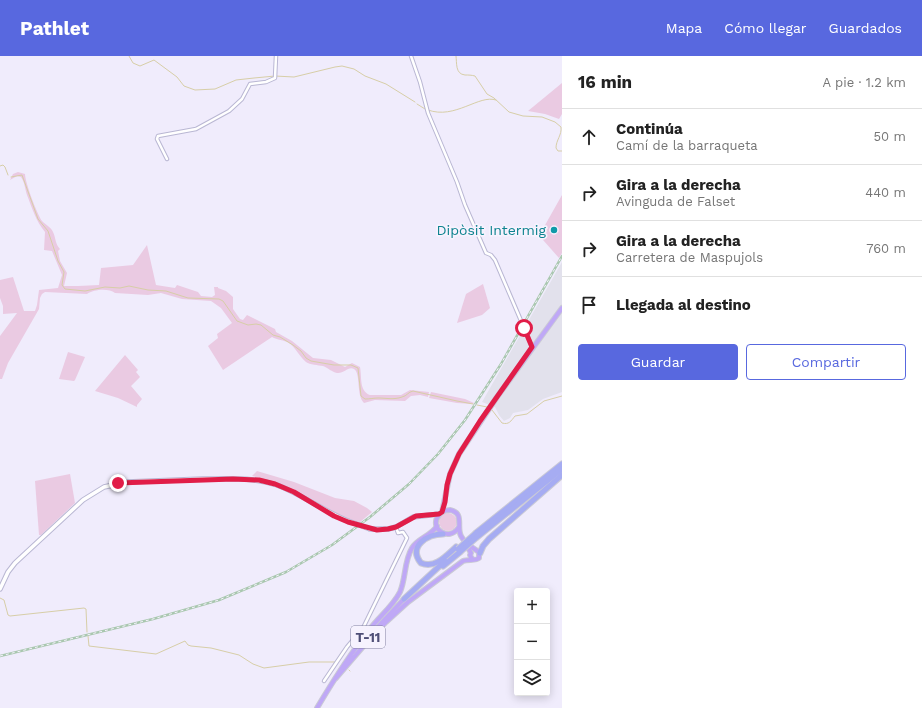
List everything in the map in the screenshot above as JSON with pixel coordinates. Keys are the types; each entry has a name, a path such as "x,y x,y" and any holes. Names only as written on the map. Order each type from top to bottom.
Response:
{"highway":[{"name":"T-11","path":"404,599 458,550 553,473 562,464"},
{"name":"T-11","path":"476,535 484,526 553,473 562,469"},
{"path":"475,552 562,475"},
{"path":"443,534 432,536 420,544 417,549 417,555 421,563 427,565 435,564 458,550"}],"main road":[{"path":"335,680 339,671 359,643 370,628 391,606 400,591 408,555 413,546 420,539 432,532 445,502 450,474 459,454 480,421 532,347 562,308"},
{"path":"317,708 335,680 373,635 397,612 463,561 472,559 478,560 480,556 461,537 459,517 456,513 450,510 445,502"},
{"path":"441,513 450,510"},
{"path":"436,524 443,534 452,534 459,537 469,549 475,552"},
{"path":"452,534 459,527"},
{"path":"472,559 470,555 475,552"},
{"name":"T-11","path":"335,680 357,650 404,599"}],"street":[{"path":"167,159 157,139 158,136 196,129 229,111 242,99 250,84 266,82 276,78 276,56"},
{"path":"411,56 428,113 465,205 486,252 491,255 494,260 522,324"},
{"path":"524,328 532,347"},
{"path":"0,589 8,572 18,560 83,500 98,489 112,484 127,482 218,479 259,480 275,484 294,492 334,516 370,529 382,530 396,527 410,518 436,516 441,513"},
{"path":"422,516 431,518 436,524"},
{"path":"335,680 324,681 347,647 363,628 406,538 403,532 398,533 396,527"}],"shaded area":[{"path":"562,83 562,114 559,119 545,114 528,111"},
{"path":"18,172 25,174 29,191 37,212 42,221 50,227 54,234 57,245 60,249 58,251 60,261 67,273 64,286 99,285 101,268 133,265 147,245 156,285 175,288 177,285 198,292 201,296 212,297 215,295 214,287 218,287 233,297 233,309 240,319 243,320 247,315 275,329 276,332 292,341 313,358 331,360 345,367 352,363 360,367 362,383 366,393 370,395 401,395 410,390 429,392 428,397 420,395 411,396 405,401 375,400 364,403 360,395 357,375 354,369 350,368 337,373 323,366 308,363 289,343 272,337 223,370 208,346 218,338 217,334 232,323 221,308 211,301 182,299 161,293 148,295 115,293 109,290 93,291 87,294 45,292 42,294 39,309 8,363 2,379 0,379 0,336 17,313 3,314 3,306 0,298 0,280 13,277 24,311 35,311 39,290 58,288 62,275 52,251 44,250 45,232 34,214 21,177 17,176 10,180 13,174"},
{"path":"562,195 562,253 559,258 536,232 537,231 540,234"},
{"path":"562,262 562,392 543,399 528,410 513,413 510,418 504,421 495,407 482,402"},
{"path":"483,284 490,308 482,315 457,323 466,294"},
{"path":"68,352 85,357 74,381 59,379"},
{"path":"125,355 138,370 136,372 140,377 131,386 142,399 137,407 118,398 95,391"},
{"path":"431,392 465,399 474,403 457,403 429,398"},
{"path":"257,471 294,482 335,498 354,501 372,512 359,523 350,520 293,489 252,476"},
{"path":"70,474 75,503 41,535 39,535 35,481"},
{"path":"448,513 454,516 457,522 454,528 448,531 442,528 439,522 442,516"}],"waterway":[{"path":"129,56 133,63 140,66 154,60 177,77 184,86 195,90 215,89 236,80 275,76 294,77 342,66 354,69 365,76 386,84 415,102"},
{"path":"456,56 457,68 460,73 475,76 487,94 494,98 509,112 523,116 542,117 555,122 561,127 561,133 556,148 558,151 562,151"},
{"path":"428,110 448,112 482,100 496,100"},
{"path":"417,104 425,109"},
{"path":"0,166 3,165 5,167 8,175"},
{"path":"11,177 22,175 38,219 48,231 58,261 64,272 62,285 65,289 85,291 105,287 120,288 129,286 148,290 166,291 188,298 219,299 223,301 237,321 248,325 261,325 273,335 280,337 293,345 311,361 334,365 351,365 358,368 361,396 365,399 390,399 404,396 413,391 473,404"},
{"path":"492,410 502,423 506,423 510,422 515,416 527,414 544,401 562,396"},
{"path":"477,405 487,407"},
{"path":"0,598 4,600 8,615 10,616 84,608 86,609 87,632"},
{"path":"88,636 89,646 156,654 185,641 191,646 211,648 239,655 253,664 264,668 309,662 335,662"}],"railway":[{"path":"0,656 153,619 219,600 286,572 332,545 370,517 409,484 438,454 465,420 501,364 562,256"}],"place":[{"name":"Dipòsit Intermig","path":"554,230"}],"route":[{"path":"118,483 233,479 259,480 286,488 306,498 334,516 348,522 377,530 396,527 408,519 416,516 436,516 442,512 450,474 459,454 480,421 532,347 524,328"}]}
